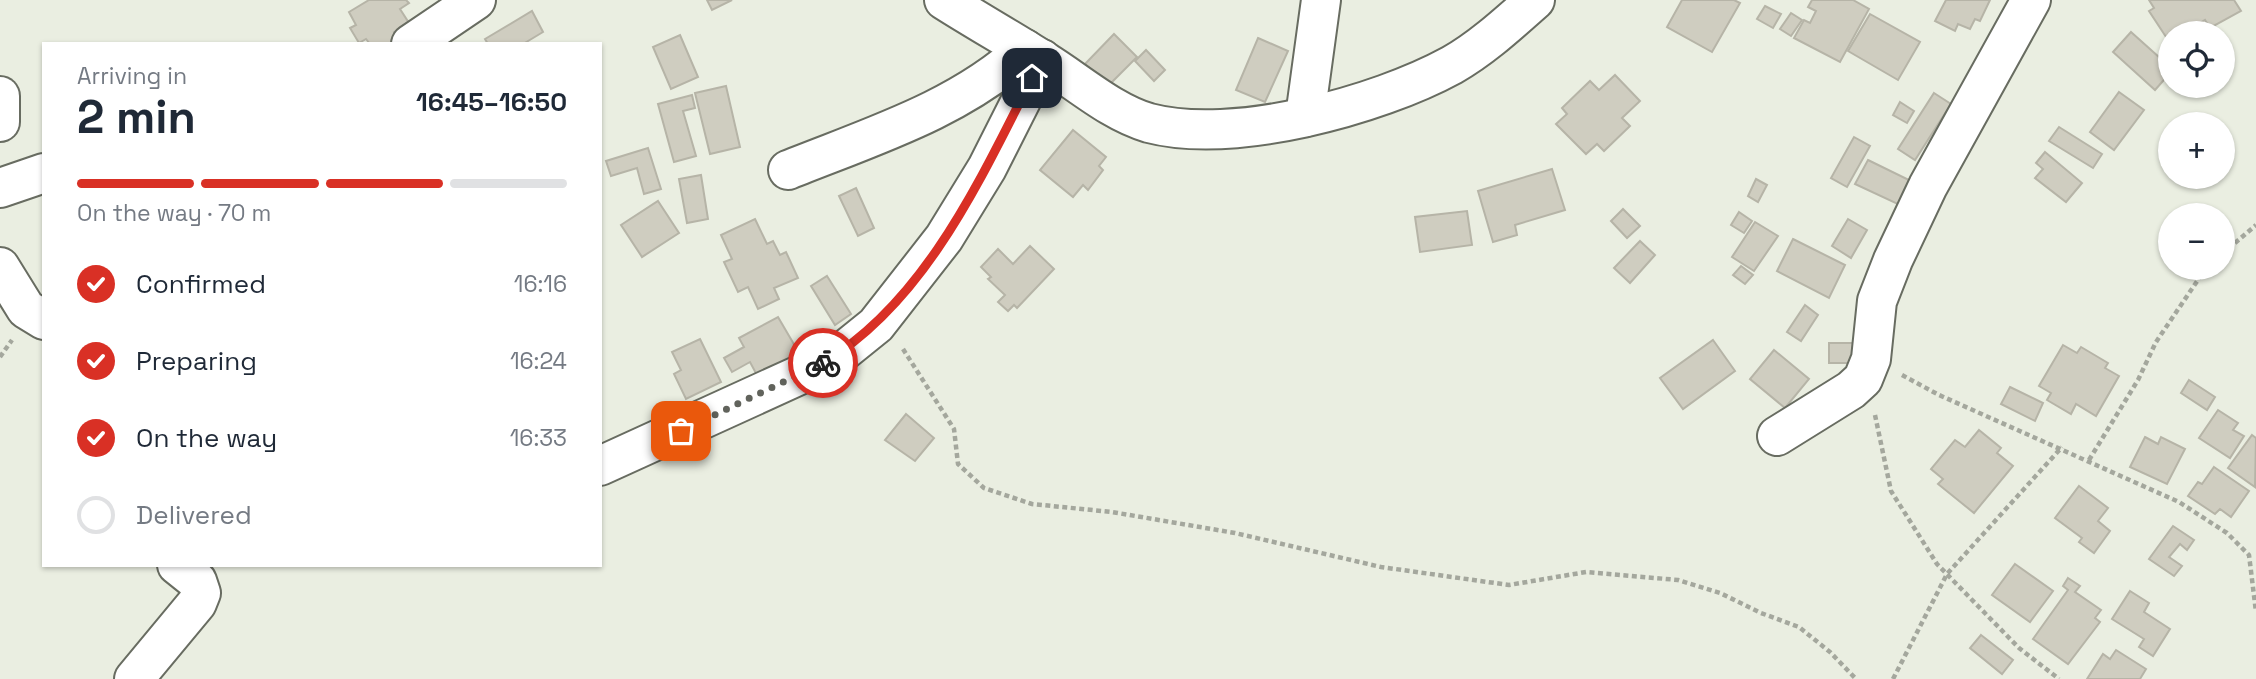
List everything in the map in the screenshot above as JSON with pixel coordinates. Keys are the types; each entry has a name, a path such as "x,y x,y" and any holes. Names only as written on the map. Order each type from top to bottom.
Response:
{"street":[{"path":"414,42 476,0"},
{"path":"944,0 1130,116 1167,126 1225,129 1305,117 1404,89 1454,64 1503,30 1535,0"},
{"path":"1305,117 1321,0"},
{"path":"1777,436 1851,390 1863,379 1871,359 1877,301 1894,260 1928,186 2031,0"},
{"path":"788,170 926,114 1033,54"},
{"path":"602,465 659,442 815,368 845,350 876,325 944,238 987,168 1033,54"},
{"path":"0,96 0,121"},
{"path":"0,188 42,174"},
{"path":"0,267 26,309 42,319"},
{"path":"134,679 197,603 201,593 197,582 179,567"}],"path":[{"path":"2235,243 2256,225"},
{"path":"2089,460 2138,380 2156,342 2198,280"},
{"path":"876,325 902,348 948,418 954,429 958,464 984,488 1006,498 1032,504 1112,512 1180,526 1235,533 1381,567 1466,580 1509,585 1586,572 1678,580 1720,593 1761,613 1799,627 1830,652 1856,679"},
{"path":"1871,359 1939,395 2062,447 2179,502 2227,533 2249,555 2256,612"},
{"path":"1871,359 1875,416 1891,491 1937,564 2019,649 2059,679"},
{"path":"1894,679 1947,574 2062,447"}],"building":[{"path":"369,0 406,0 409,3 400,9 409,23 394,32 399,40 396,42 368,42 366,39 358,42 350,28 356,25 349,12"},
{"path":"707,0 732,0 712,10"},
{"path":"1682,0 1734,0 1740,3 1712,52 1667,27"},
{"path":"1812,0 1853,0 1869,9 1840,62 1794,38 1804,20 1810,23 1816,11 1808,7"},
{"path":"1946,0 1990,0 1980,21 1975,19 1970,29 1958,24 1955,31 1935,21"},
{"path":"2149,0 2234,0 2241,11 2223,21 2158,21 2158,25 2149,11 2154,8"},
{"path":"1765,6 1781,14 1773,28 1757,19"},
{"path":"532,11 543,32 526,42 487,42 485,39"},
{"path":"1791,13 1802,20 1791,36 1780,29"},
{"path":"1870,14 1920,42 1898,80 1848,51"},
{"path":"2131,32 2158,56 2158,87 2155,90 2113,52"},
{"path":"1114,34 1137,57 1108,86 1085,64"},
{"path":"680,35 698,77 671,89 653,47"},
{"path":"1258,38 1288,51 1265,102 1236,90"},
{"path":"1146,50 1165,70 1154,81 1135,61"},
{"path":"1615,75 1640,101 1622,118 1630,126 1604,151 1597,144 1586,154 1556,124 1567,114 1562,108 1590,81 1599,90"},
{"path":"726,86 740,147 710,154 695,93"},
{"path":"2119,92 2144,110 2114,150 2090,132"},
{"path":"1934,93 1951,104 1915,160 1898,149"},
{"path":"692,95 695,108 683,111 696,156 674,162 658,104"},
{"path":"1900,102 1914,111 1907,123 1893,115"},
{"path":"2059,127 2102,154 2093,168 2049,141"},
{"path":"1073,130 1106,157 1099,166 1103,170 1088,190 1083,185 1073,197 1040,170"},
{"path":"1854,137 1870,146 1847,187 1831,178"},
{"path":"648,148 661,189 644,194 637,168 611,176 606,161"},
{"path":"2045,152 2082,183 2066,202 2035,178 2043,169 2036,163"},
{"path":"1868,160 1913,182 1902,206 1855,184"},
{"path":"1552,169 1565,210 1515,225 1517,235 1493,242 1478,191"},
{"path":"701,175 708,219 687,223 679,179"},
{"path":"1756,179 1767,185 1758,202 1748,196"},
{"path":"856,188 874,228 858,236 839,196"},
{"path":"658,201 679,233 642,257 621,225"},
{"path":"1623,209 1640,226 1627,238 1611,221"},
{"path":"1467,211 1472,245 1420,252 1415,217"},
{"path":"1739,212 1752,221 1744,233 1731,225"},
{"path":"755,219 767,244 773,241 780,255 786,252 798,278 774,288 779,299 758,309 748,287 738,292 724,262 732,259 721,235"},
{"path":"1848,219 1867,230 1851,258 1832,246"},
{"path":"1755,222 1778,236 1754,271 1732,257"},
{"path":"1793,239 1845,265 1829,298 1777,271"},
{"path":"1640,241 1655,255 1630,283 1614,268"},
{"path":"1030,246 1054,269 1017,308 1014,305 1008,311 998,302 1005,295 988,279 991,277 981,267 998,249 1013,264"},
{"path":"1741,266 1753,275 1745,284 1733,275"},
{"path":"827,276 851,314 835,325 811,286"},
{"path":"1805,305 1818,315 1801,341 1787,332"},
{"path":"778,317 799,353 758,377 750,362 732,372 724,358 744,347 739,338"},
{"path":"700,339 721,382 686,399 674,374 681,370 672,352"},
{"path":"1713,340 1735,371 1683,409 1660,378"},
{"path":"1829,343 1856,343 1856,363 1829,363"},
{"path":"2063,345 2077,353 2081,347 2108,363 2105,368 2119,376 2096,416 2076,404 2071,414 2047,400 2051,393 2039,386"},
{"path":"1774,350 1809,379 1785,408 1750,379"},
{"path":"2189,380 2215,397 2207,410 2181,393"},
{"path":"2010,387 2043,403 2035,421 2001,404"},
{"path":"2218,410 2238,423 2233,430 2244,436 2230,458 2199,438"},
{"path":"906,414 934,438 915,461 885,440"},
{"path":"1979,430 2001,448 1997,453 2013,466 1974,513 1938,484 1943,479 1931,469 1955,440 1965,447"},
{"path":"2252,435 2256,438 2255,487 2228,468"},
{"path":"2145,437 2158,444 2161,437 2185,449 2167,484 2130,467"},
{"path":"2214,467 2249,491 2231,517 2220,509 2215,514 2188,496 2198,482 2202,484"},
{"path":"2079,486 2108,508 2098,521 2110,531 2094,553 2079,542 2082,538 2055,518"},
{"path":"2173,526 2194,540 2187,550 2180,544 2169,557 2182,566 2174,576 2149,559"},
{"path":"2015,564 2053,591 2030,622 1992,595"},
{"path":"2068,578 2080,586 2075,592 2101,610 2095,618 2100,622 2068,664 2033,639 2068,590 2063,586"},
{"path":"2130,591 2149,603 2144,612 2170,629 2153,656 2139,647 2144,639 2112,619"},
{"path":"1981,635 2013,660 2002,674 1970,648"},
{"path":"2116,650 2146,669 2140,679 2087,679 2103,654 2110,659"}],"way so far":[{"path":"681,431 823,363"}],"route":[{"path":"823,363 845,350 876,325 944,238 987,168 1032,78"}]}
